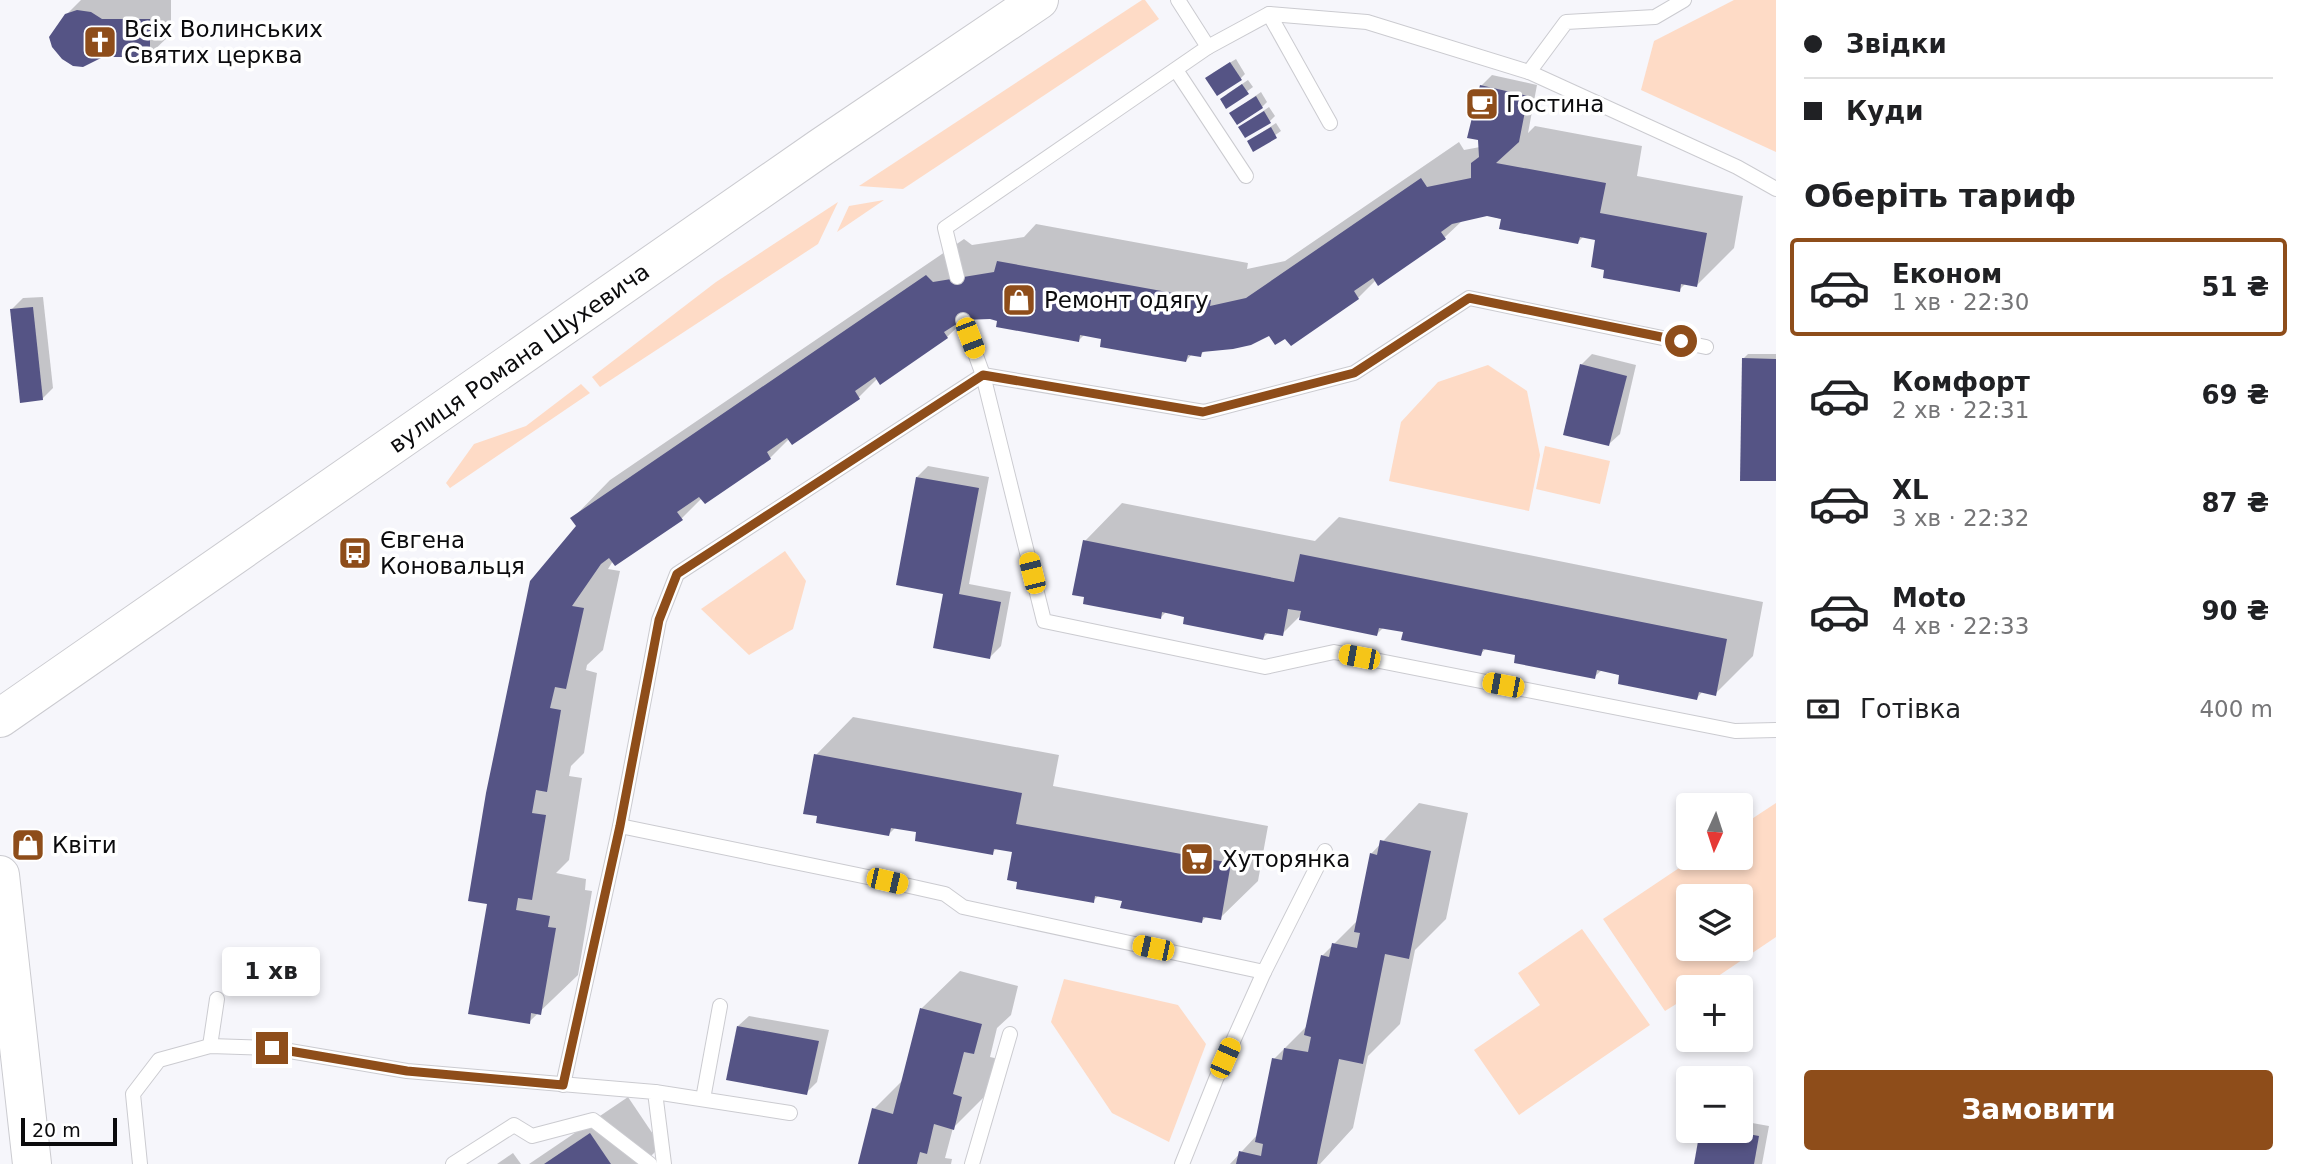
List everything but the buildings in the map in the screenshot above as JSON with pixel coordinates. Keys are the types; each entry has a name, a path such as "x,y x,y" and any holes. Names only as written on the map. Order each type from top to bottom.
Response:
{"main road":[{"name":"вулиця Романа Шухевича","path":"0,718 820,148 1039,0"},
{"path":"0,875 32,1164"}],"lane":[{"path":"1178,0 1208,47"},
{"path":"1529,72 1566,22 1655,16 1684,0"},
{"path":"1269,14 1330,123"},
{"path":"957,278 945,228 1208,47 1269,14 1367,22 1529,72 1737,167 1776,189"},
{"path":"1176,70 1246,176"},
{"path":"563,1085 620,826 659,620 677,574 983,375 1203,412 1354,373 1469,298 1706,347"},
{"path":"963,320 983,375 1044,621 1265,667 1334,652 1735,731 1776,730"},
{"path":"620,826 945,894 963,907 1264,972"},
{"path":"1182,1164 1216,1079 1264,972 1325,852"},
{"path":"210,1046 217,999"},
{"path":"703,1099 720,1006"},
{"path":"972,1164 1010,1034"},
{"path":"140,1164 133,1094 159,1060 210,1046 272,1048 407,1071 655,1092 790,1113"},
{"path":"655,1092 664,1164"},
{"path":"453,1164 514,1125 532,1136 593,1120 650,1164"}],"shaded area":[{"path":"1145,0 1159,19 903,189 859,186"},
{"path":"1734,0 1776,0 1776,152 1641,90 1654,41"},
{"path":"884,200 837,232 849,206"},
{"path":"838,202 818,244 600,387 592,377 716,282"},
{"path":"1488,365 1527,391 1540,455 1529,511 1389,481 1401,422 1438,382"},
{"path":"581,384 590,393 450,488 446,483 474,444 526,426"},
{"path":"1545,446 1610,461 1600,504 1536,489"},
{"path":"785,551 806,581 793,629 749,655 701,609"},
{"path":"1776,803 1776,937 1753,953 1753,884 1676,884 1676,961 1740,961 1720,975 1676,975 1676,1004 1665,1011 1603,919 1676,870 1754,870 1754,817"},
{"path":"1582,929 1650,1025 1519,1115 1474,1050 1540,1005 1518,973"},
{"path":"1064,979 1178,1005 1206,1044 1169,1142 1112,1113 1051,1022"}],"place":[{"name":"Всіх Волинських Святих церква","path":"100,42"},
{"name":"Гостина","path":"1482,104"},
{"name":"Ремонт одягу","path":"1019,300"},
{"name":"Євгена Коновальця","path":"355,553"},
{"name":"Квіти","path":"28,845"},
{"name":"Хуторянка","path":"1197,859"}],"route":[{"path":"272,1048 407,1071 563,1085 620,826 659,620 677,574 983,375 1203,412 1354,373 1469,298 1681,341"}]}
